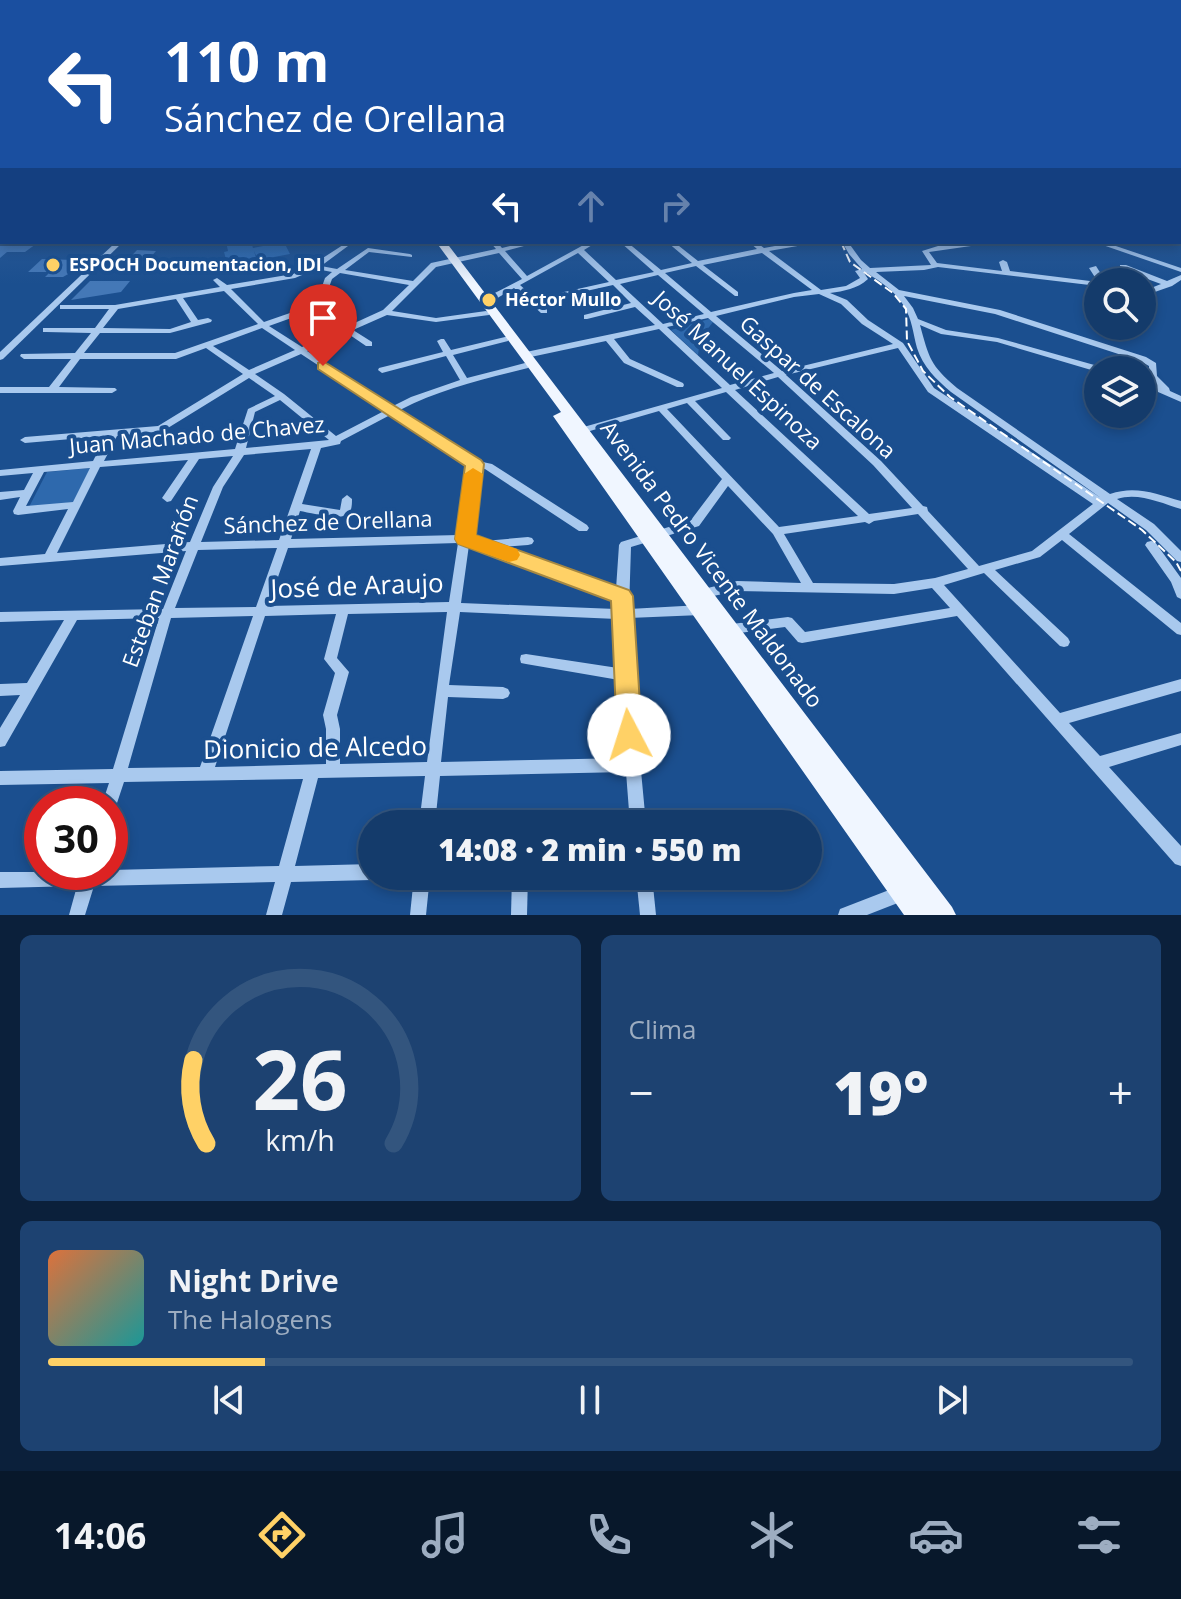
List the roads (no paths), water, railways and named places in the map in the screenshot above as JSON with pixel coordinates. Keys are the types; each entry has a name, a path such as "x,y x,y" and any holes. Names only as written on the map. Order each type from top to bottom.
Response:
{"main road":[{"name":"Avenida Pedro Vicente Maldonado","path":"434,244 486,307 703,602 918,915"},
{"name":"Avenida Pedro Vicente Maldonado","path":"442,244 450,260"},
{"name":"Avenida Pedro Vicente Maldonado","path":"486,307 505,339 583,430 653,536"},
{"name":"Avenida Pedro Vicente Maldonado","path":"703,602 732,629 944,915"}],"street":[{"path":"0,350 116,244"},
{"path":"0,357 116,244"},
{"path":"495,244 526,279"},
{"path":"25,440 160,429 251,373 386,312 434,265 525,244"},
{"path":"386,312 436,320 486,307 515,285 590,244"},
{"name":"Gaspar de Escalona","path":"625,244 780,374 877,463 982,570 1064,642"},
{"path":"673,244 735,294"},
{"path":"754,244 817,291 844,302 865,322 900,345 931,390 1150,527 1181,558"},
{"path":"558,296 658,272 800,244"},
{"path":"846,244 854,259 897,292 918,321 920,344 931,369 954,390 1104,500"},
{"path":"935,265 925,250 940,244"},
{"path":"1103,244 1181,270"},
{"path":"63,307 115,307 295,276 315,267 346,245"},
{"path":"24,356 165,358 208,346 319,305 326,282 370,249 410,256"},
{"name":"José Manuel Espinoza","path":"579,250 869,520"},
{"path":"1003,262 1007,274"},
{"path":"866,270 928,269 935,265 1084,282"},
{"path":"315,267 415,284"},
{"path":"1123,267 1169,284"},
{"name":"Juan Machado de Chavez","path":"0,473 239,454 337,442 391,411 525,361 817,291 853,287 864,279 859,271 866,270"},
{"path":"1052,270 1057,280"},
{"path":"1156,289 1181,277"},
{"path":"217,280 264,326 391,411 475,464 488,466 583,528"},
{"path":"515,285 544,311"},
{"path":"897,292 997,312 1143,359 1153,365 1153,377 1166,390"},
{"path":"179,298 196,324"},
{"path":"587,317 637,304"},
{"path":"52,390 115,307"},
{"path":"46,330 170,331 208,320"},
{"path":"918,321 944,332 998,340 1084,365"},
{"path":"348,330 369,344"},
{"path":"382,370 505,339"},
{"path":"609,339 627,361 680,385"},
{"path":"441,341 465,381"},
{"path":"583,430 780,374 900,345"},
{"path":"208,346 251,373 337,442"},
{"path":"1156,387 1181,399"},
{"path":"0,390 112,390"},
{"name":"Esteban Marañón","path":"115,786 166,615 218,487 239,454 251,411 281,396"},
{"path":"689,400 726,438"},
{"path":"661,408 777,531 809,586"},
{"path":"49,558 113,433"},
{"path":"205,774 317,446"},
{"path":"167,498 194,458"},
{"path":"428,810 475,464"},
{"path":"40,470 18,511 76,505"},
{"path":"637,810 621,614 625,545 695,523 728,479"},
{"path":"0,496 28,493"},
{"path":"1104,500 1123,493 1144,494 1181,505"},
{"path":"297,507 341,514 345,512 347,499"},
{"name":"José de Araujo","path":"0,617 454,607 621,614 703,602 737,586 894,589 935,583 1036,554 1104,500"},
{"path":"777,531 923,510"},
{"path":"1062,534 1181,630"},
{"name":"Sánchez de Orellana","path":"0,562 196,546 465,539 486,544 534,566 622,596"},
{"path":"486,544 528,541"},
{"path":"1151,545 1177,581 1181,594"},
{"path":"935,583 1181,858"},
{"path":"333,771 330,715 342,672 330,659 343,611"},
{"path":"732,629 788,622 802,638 960,611"},
{"path":"0,741 73,616"},
{"path":"526,659 625,675"},
{"path":"1058,720 1181,685"},
{"path":"0,690 31,689"},
{"path":"442,691 503,693"},
{"path":"1097,764 1181,739"},
{"name":"Dionicio de Alcedo","path":"0,778 632,765"},
{"path":"274,915 312,772"},
{"path":"128,875 358,872"},
{"path":"0,880 24,879"},
{"path":"77,915 84,890"},
{"path":"418,915 421,890"},
{"path":"519,915 520,890"},
{"path":"645,890 648,915"},
{"path":"846,915 902,893"}],"railway":[{"path":"842,244 850,262 893,293 906,309 907,341 923,371 950,397 1142,530 1176,562 1181,571"}],"place":[{"name":"ESPOCH Documentacion, IDI","path":"53,265"},
{"name":"Héctor Mullo","path":"489,300"}]}
